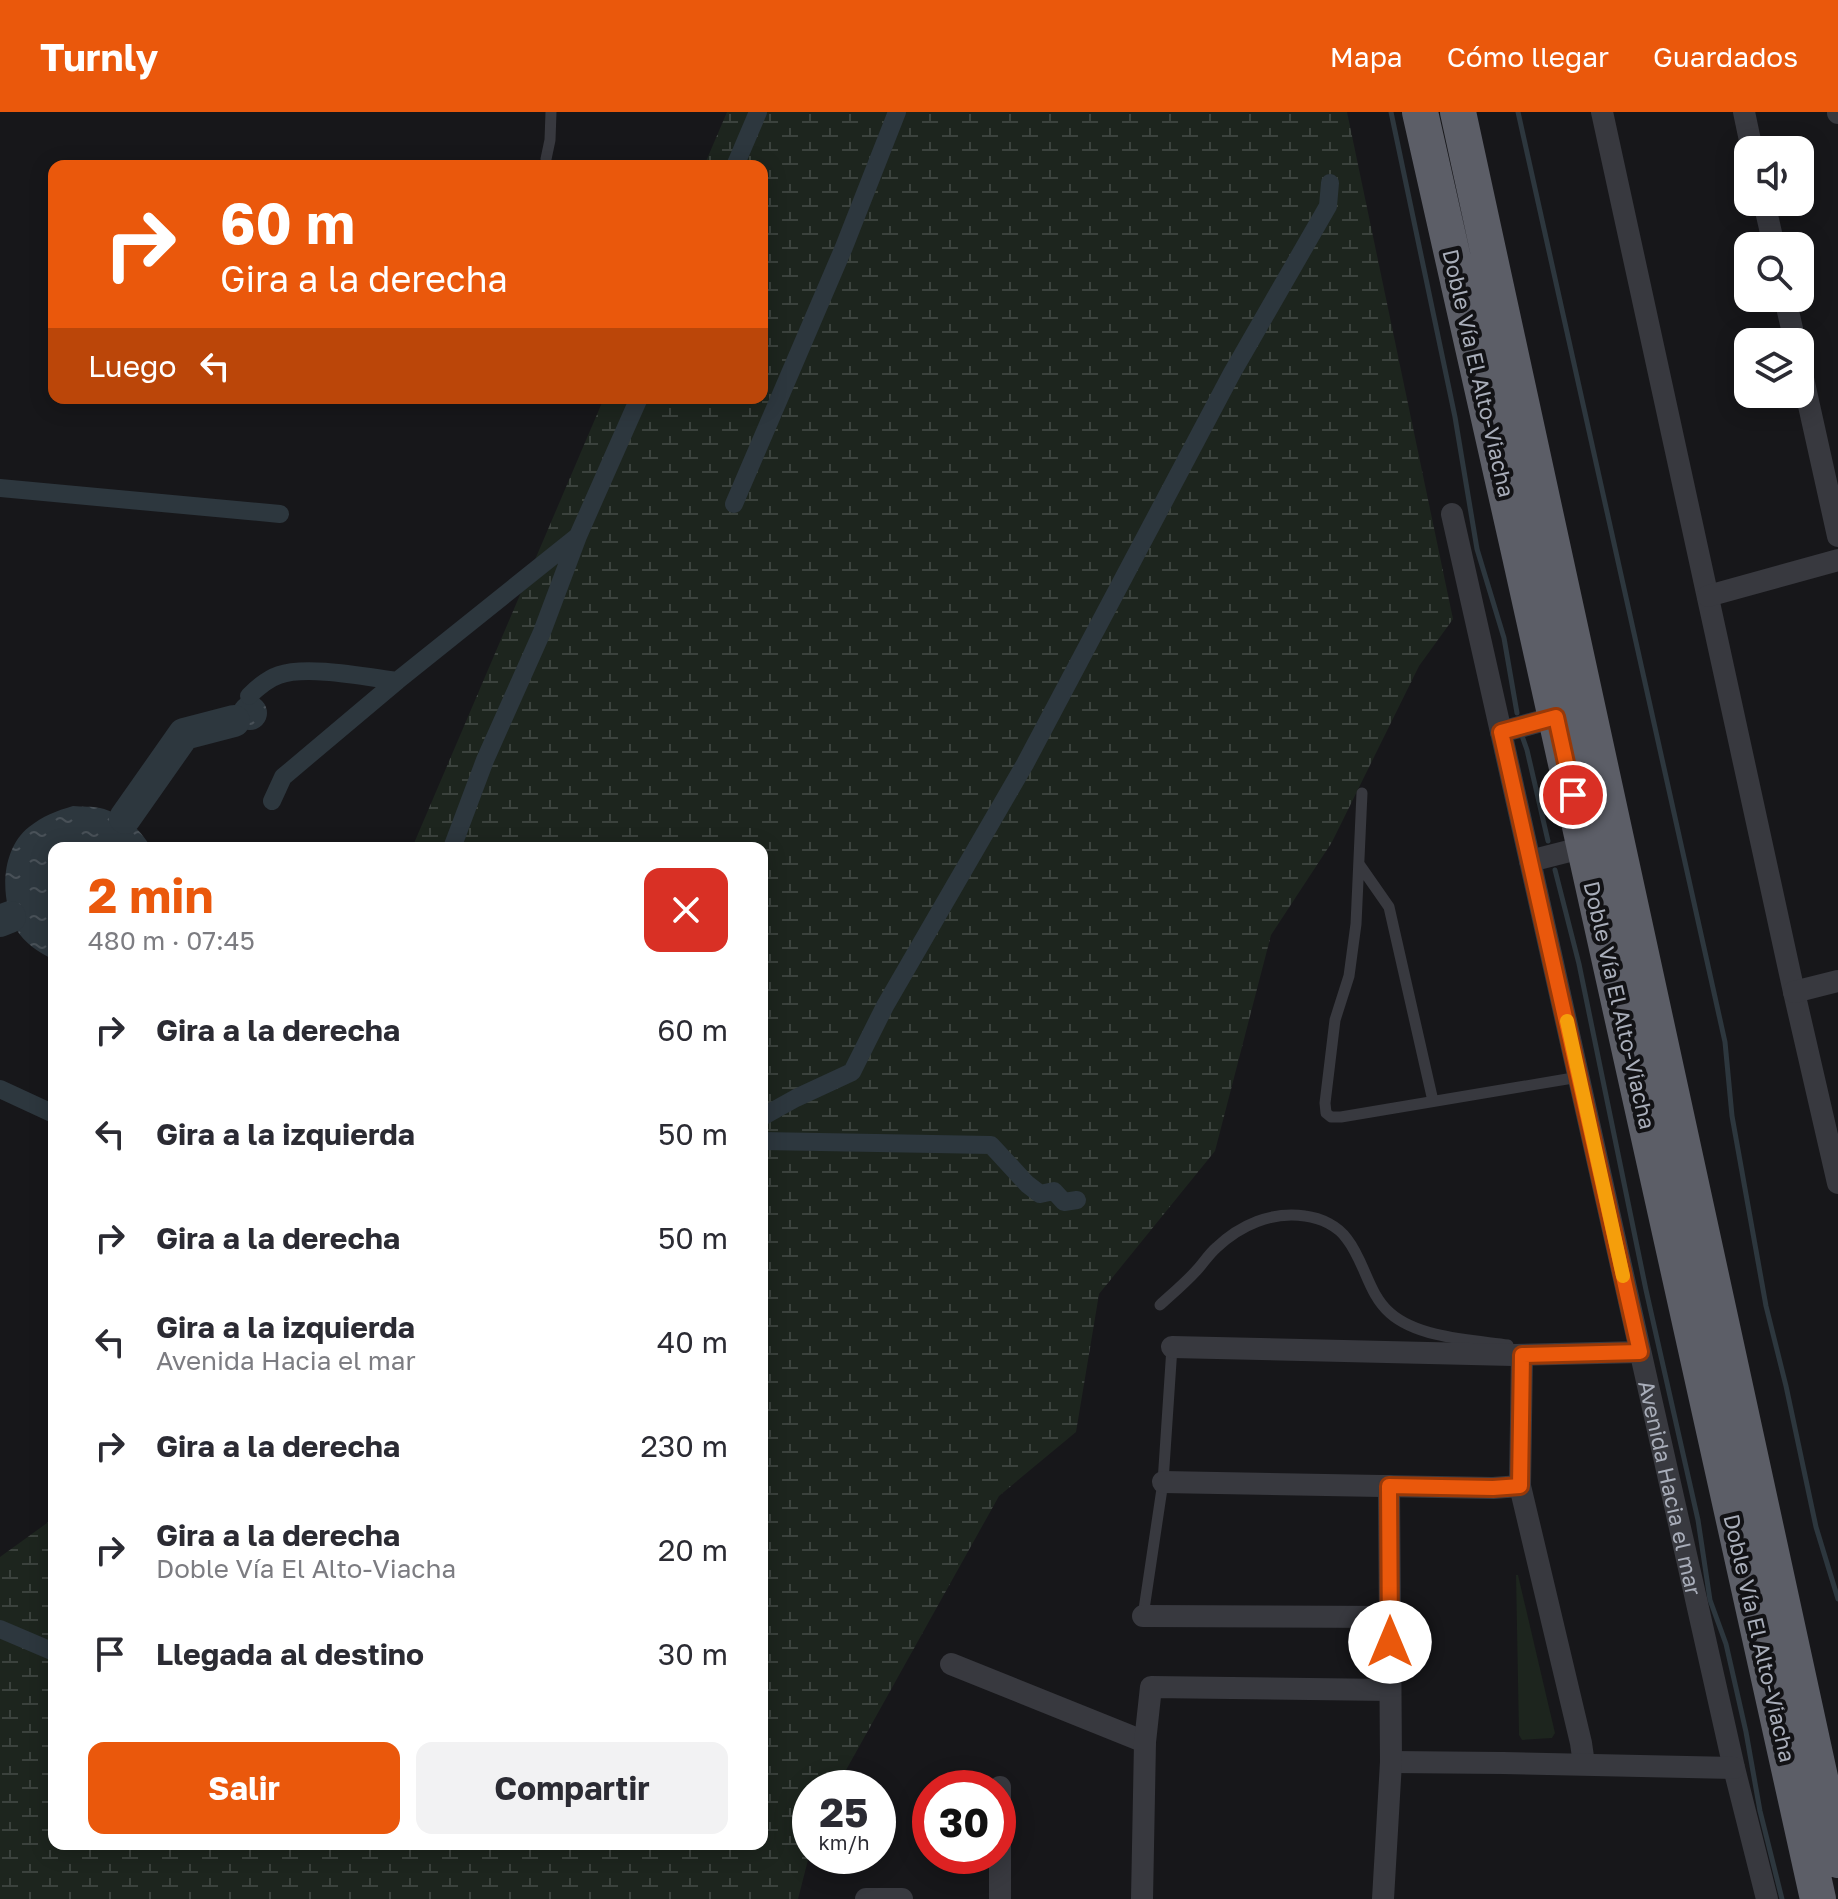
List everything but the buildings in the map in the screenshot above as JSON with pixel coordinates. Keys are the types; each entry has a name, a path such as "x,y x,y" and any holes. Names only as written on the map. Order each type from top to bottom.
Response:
{"highway":[{"name":"Doble Vía El Alto-Viacha","path":"1420,112 1818,1899"},
{"name":"Doble Vía El Alto-Viacha","path":"1458,112 1838,1860"}],"street":[{"path":"1602,112 1838,1183"},
{"path":"1744,112 1749,136"},
{"path":"1810,408 1838,536"},
{"name":"Avenida Hacia el mar","path":"1452,514 1734,1768 1767,1899"},
{"path":"1708,596 1838,560"},
{"path":"1501,732 1556,717"},
{"path":"1530,861 1585,847"},
{"path":"1794,992 1838,981"},
{"path":"1172,1347 1518,1355 1640,1352"},
{"path":"1518,1355 1520,1486 1584,1764"},
{"path":"1163,1482 1520,1486"},
{"path":"1383,1899 1391,1762 1389,1486"},
{"path":"1143,1616 1390,1617"},
{"path":"951,1664 1145,1742"},
{"path":"1142,1899 1145,1742 1151,1687 1390,1690"},
{"path":"1391,1762 1734,1768"},
{"path":"1000,1874 1000,1899"},
{"path":"866,1899 902,1899"}],"lane":[{"path":"546,159 551,112"},
{"path":"1362,793 1356,924 1349,976 1335,1020 1326,1113 1331,1117 1341,1117 1579,1077"},
{"path":"1359,864 1389,907 1433,1101"},
{"path":"1160,1305 1195,1273 1214,1249 1237,1230 1271,1216 1307,1216 1332,1226 1347,1238 1376,1298 1392,1315 1446,1337 1507,1345 1518,1355"},
{"path":"1143,1616 1163,1482 1172,1347"}],"green space":[{"path":"727,112 1347,112 1453,619 1419,666 1332,842 1271,935 1215,1151 1099,1294 1076,1432 999,1496 846,1770 792,1770 792,1874 804,1874 798,1899 0,1899 0,1557 48,1522 48,1850 768,1850 768,842 415,842 601,404 768,404 768,160 707,160"},
{"path":"1516,1575 1555,1733 1552,1738 1522,1740 1519,1735"}],"water":[{"path":"250,696 262,701 267,713 262,725 250,730 238,725 233,713 238,701"},
{"path":"73,806 108,810 136,828 148,842 48,842 48,957 28,943 16,929 5,890 8,861 19,837 39,820"}],"waterway":[{"path":"738,160 758,112"},
{"path":"734,504 844,247 897,112"},
{"path":"1391,112 1455,417 1477,549 1504,638 1517,713"},
{"path":"1518,112 1725,1042 1732,1116 1766,1306 1816,1527 1838,1599"},
{"path":"768,1114 852,1072 885,1006 1025,764 1232,373 1328,206 1330,183"},
{"path":"249,696 270,679 291,672 337,673 397,681 578,536 636,404"},
{"path":"0,488 280,514"},
{"path":"454,842 485,760 542,632 578,536"},
{"path":"272,801 283,777 397,681"},
{"path":"125,818 184,734 234,721"},
{"path":"1521,733 1548,841"},
{"path":"1555,870 1579,964 1646,1290 1698,1520 1710,1600 1726,1644 1760,1811 1782,1899"},
{"path":"0,921 10,917"},
{"path":"0,1089 48,1111"},
{"path":"768,1141 991,1145 1040,1194 1054,1191 1064,1202 1077,1200"},
{"path":"0,1629 48,1649"}],"slow traffic":[{"path":"1567,1021 1623,1276"}],"route":[{"path":"1390,1642 1389,1486 1520,1486 1522,1355 1640,1352 1501,732 1556,717 1573,795"}]}
